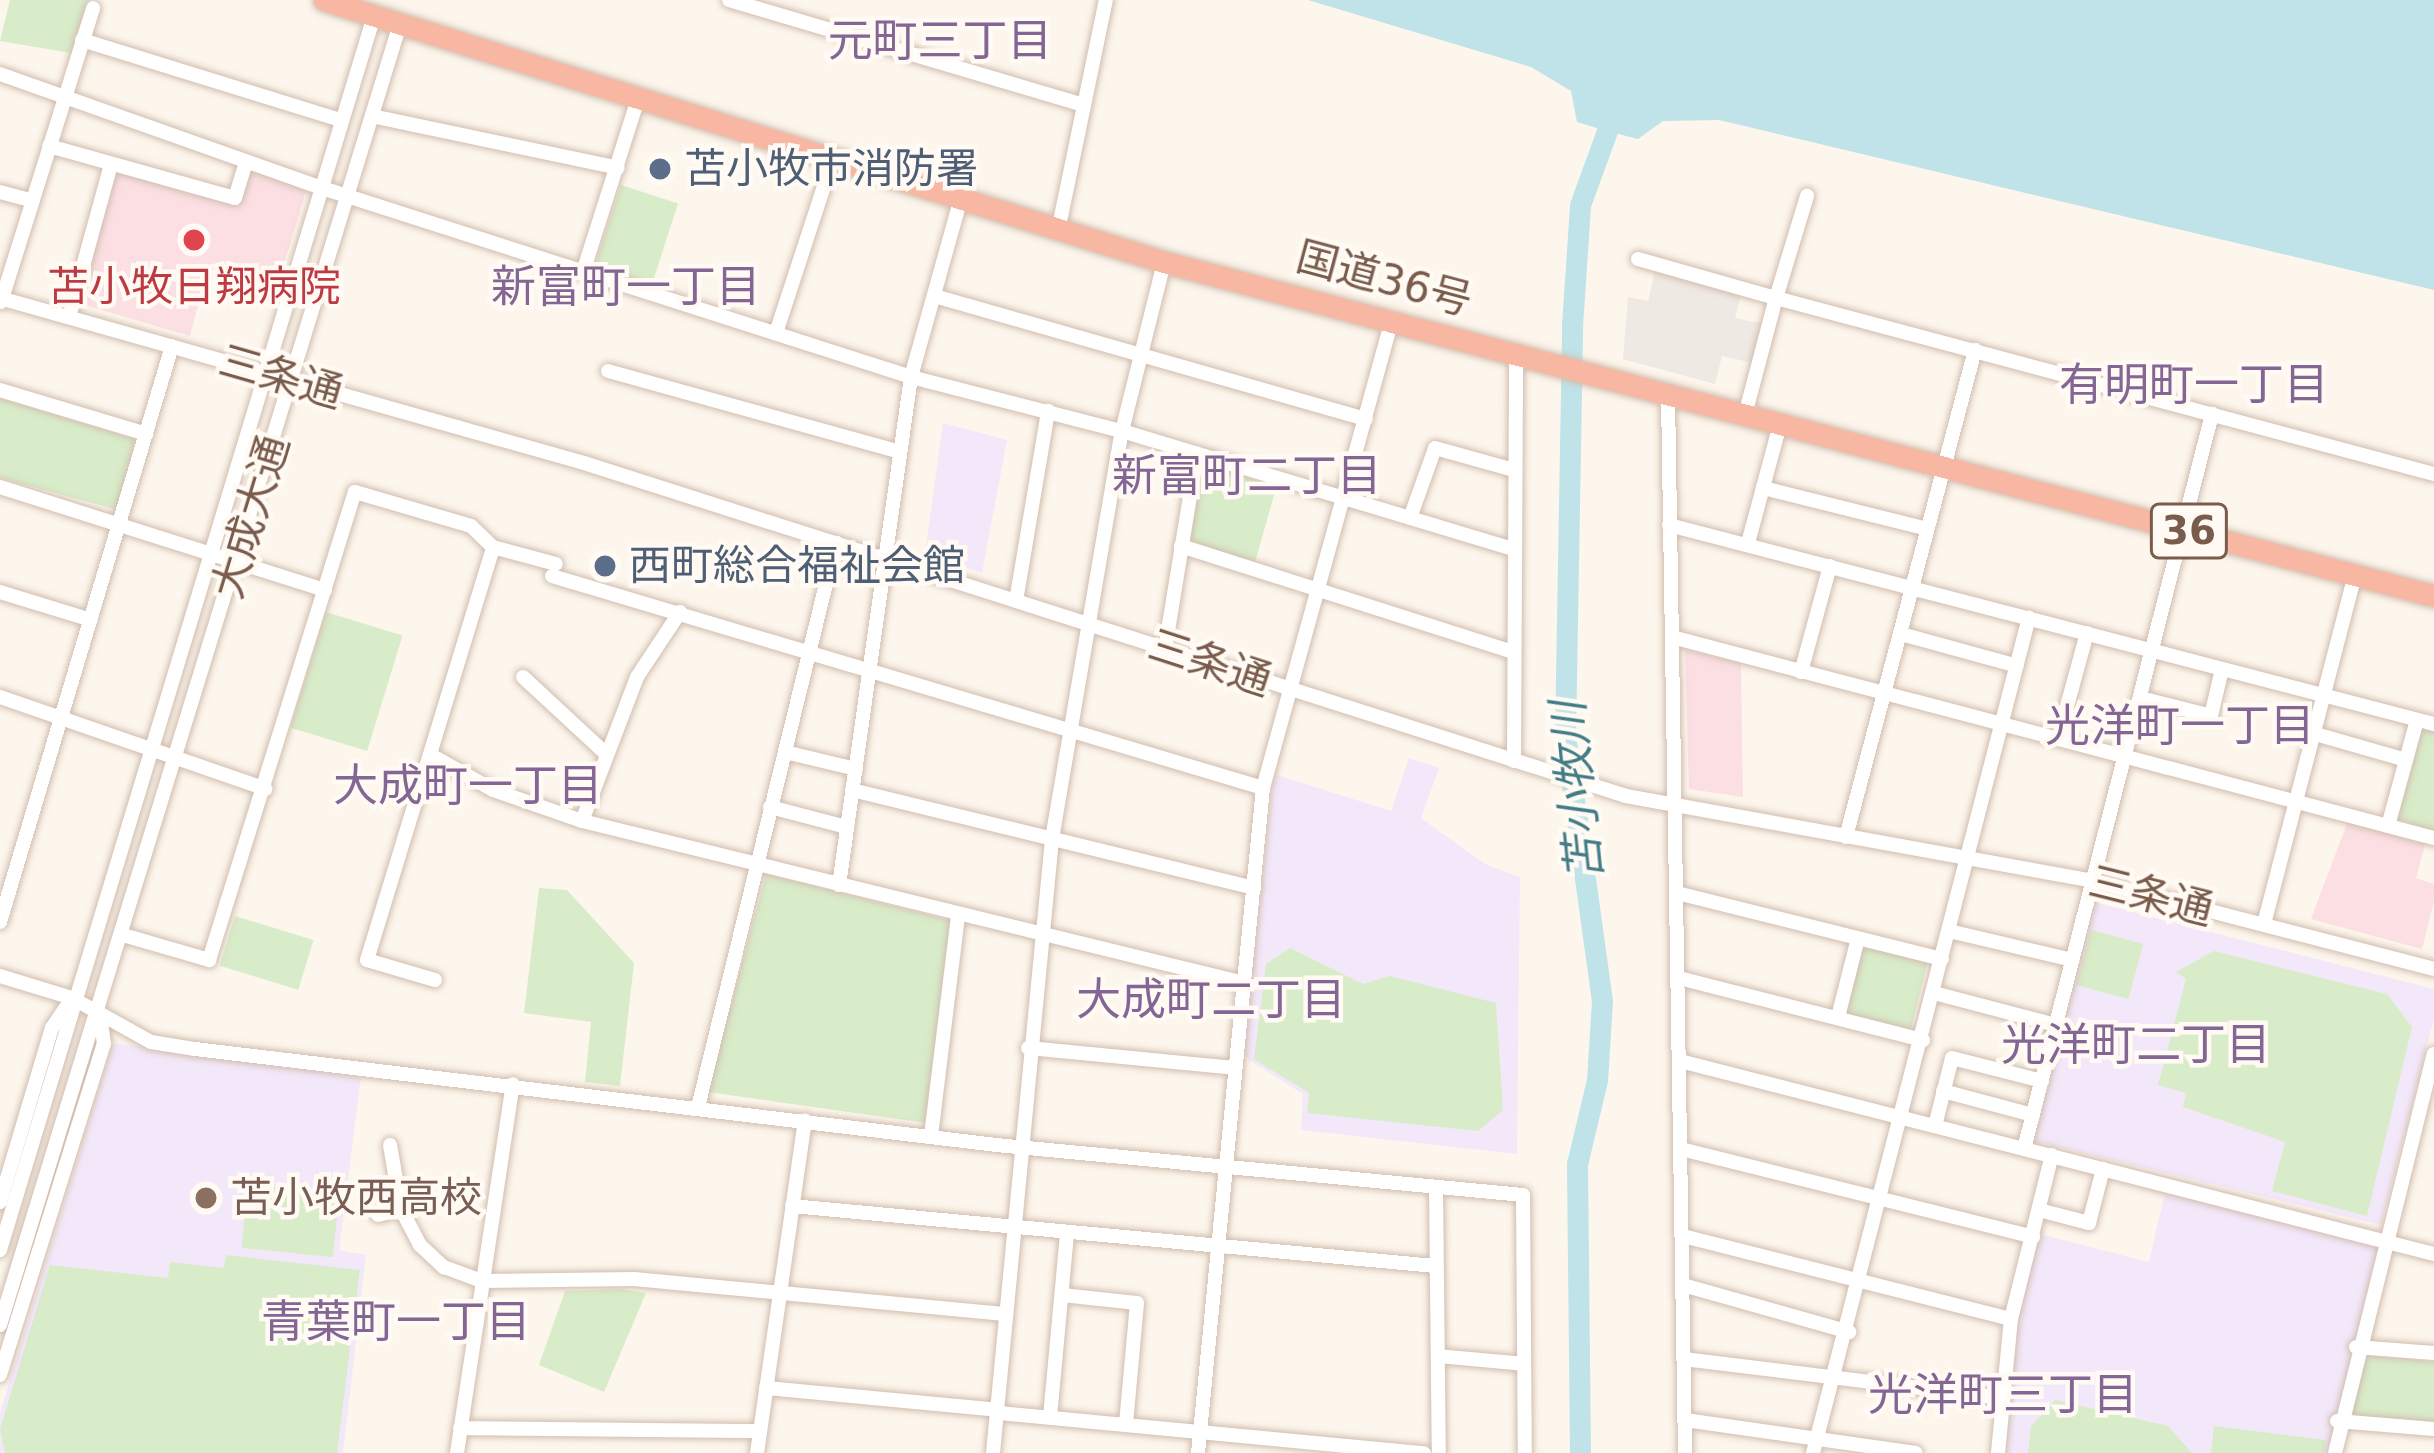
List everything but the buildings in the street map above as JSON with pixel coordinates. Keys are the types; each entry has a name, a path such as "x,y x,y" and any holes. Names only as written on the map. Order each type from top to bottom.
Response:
{"highway":[{"name":"国道36号","path":"324,0 1164,262 2434,596"}],"street":[{"path":"729,0 1084,105"},
{"path":"1058,231 1106,0"},
{"path":"1,301 93,8"},
{"name":"大成大通","path":"72,998 261,371 374,16"},
{"name":"大成大通","path":"99,1010 400,24"},
{"path":"82,40 340,120"},
{"path":"0,74 246,163 911,377 1122,430 1512,549"},
{"path":"584,269 639,96"},
{"path":"372,116 617,168"},
{"path":"49,146 236,198 246,163"},
{"path":"776,333 833,159"},
{"path":"69,317 111,164"},
{"path":"0,192 33,201"},
{"path":"1744,415 1807,196"},
{"path":"839,885 911,377 960,200"},
{"path":"1638,259 2434,474"},
{"path":"993,1453 1028,1048 1052,839 1122,430 1164,262"},
{"path":"934,296 1366,419"},
{"name":"三条通","path":"1,301 292,380 886,558 1626,796 2094,880 2434,969"},
{"path":"1198,1453 1263,788 1391,321"},
{"path":"0,922 3,898 172,346"},
{"path":"1846,837 1975,350"},
{"path":"1514,761 1512,549 1523,356"},
{"path":"608,371 901,452"},
{"path":"0,390 147,434"},
{"path":"1669,395 1685,1453"},
{"path":"1016,601 1048,411"},
{"path":"2024,1149 2212,414"},
{"path":"1748,543 1780,424"},
{"path":"1411,518 1436,448 1514,470"},
{"path":"1165,649 1197,454"},
{"path":"0,487 326,590"},
{"path":"1763,488 1927,529"},
{"path":"123,935 209,960 356,492 471,526 493,547 680,612 871,665 1263,788"},
{"path":"1669,525 2434,724"},
{"path":"698,1107 836,543"},
{"path":"1180,546 1514,652"},
{"path":"435,980 368,960 493,547"},
{"path":"1801,672 1830,566"},
{"path":"2264,924 2355,574"},
{"path":"0,592 91,620"},
{"path":"582,821 637,676 680,612"},
{"path":"1815,1446 1849,1332 2029,617"},
{"path":"2059,739 2087,633"},
{"path":"1901,634 2017,666"},
{"path":"1672,637 2434,838"},
{"path":"2140,698 2211,716 2222,669"},
{"path":"523,677 605,753"},
{"path":"0,697 151,745 175,759 265,789"},
{"path":"2388,826 2417,720"},
{"path":"2312,733 2406,760"},
{"path":"784,752 856,769"},
{"path":"431,755 494,790 582,821 1244,982"},
{"path":"852,790 1253,888"},
{"path":"770,807 847,827"},
{"path":"1677,893 1942,958"},
{"path":"931,1136 958,915"},
{"path":"1949,931 2073,960"},
{"path":"1838,1017 1858,938"},
{"path":"0,976 72,998 151,1042 1019,1147 1523,1195 1526,1453"},
{"path":"1679,978 1922,1040"},
{"path":"1934,993 2056,1025"},
{"path":"0,1202 52,1028 72,998"},
{"path":"0,1250 72,998"},
{"path":"0,1325 99,1010"},
{"path":"0,1375 104,1044 99,1010"},
{"path":"1028,1048 1235,1068"},
{"path":"2335,1453 2337,1421 2429,1095 2434,1054"},
{"path":"1935,1126 1952,1058 2042,1081"},
{"path":"1680,1061 2434,1254"},
{"path":"457,1453 513,1084"},
{"path":"1943,1091 2033,1115"},
{"path":"757,1453 805,1120"},
{"path":"390,1145 401,1209 430,1257 482,1281 634,1279 1006,1314"},
{"path":"1681,1149 2032,1237"},
{"path":"1998,1453 2011,1319 2051,1155"},
{"path":"2039,1210 2089,1223 2103,1168"},
{"path":"1436,1186 1438,1453"},
{"path":"792,1206 1435,1266"},
{"path":"378,1215 401,1209"},
{"path":"1050,1418 1067,1233"},
{"path":"1683,1236 2011,1319"},
{"path":"1683,1285 1849,1332"},
{"path":"1062,1295 1137,1303 1126,1425"},
{"path":"2356,1347 2434,1353"},
{"path":"1438,1356 1524,1364"},
{"path":"1684,1359 2003,1397"},
{"path":"766,1388 1424,1453"},
{"path":"1685,1420 1815,1446 1916,1453"},
{"path":"2337,1421 2434,1430"},
{"path":"460,1428 760,1431"}],"shaded area":[{"name":"苫小牧日翔病院","path":"116,169 237,203 248,170 307,188 274,297 205,278 190,336 78,303"},
{"path":"1655,271 1741,294 1735,318 1764,324 1752,363 1722,356 1715,384 1623,359 1628,297 1648,301"},
{"path":"943,423 1007,440 982,573 925,554"},
{"path":"1685,650 1741,663 1743,797 1689,789"},
{"path":"1409,758 1439,768 1421,818 1485,864 1520,877 1517,1154 1301,1130 1303,1094 1243,1056 1274,774 1391,811"},
{"path":"2348,821 2426,841 2416,878 2434,884 2434,901 2422,949 2311,919"},
{"path":"2094,902 2434,989 2434,1019 2381,1225 2034,1141"},
{"name":"苫小牧西高校","path":"113,1043 361,1077 339,1250 366,1255 343,1453 0,1453 0,1413"},
{"path":"2165,1192 2378,1248 2328,1453 2006,1453 2018,1317 2039,1234 2149,1262"}],"green space":[{"path":"10,0 89,0 71,53 0,41"},
{"path":"621,185 678,204 652,284 595,266"},
{"path":"0,398 135,439 118,510 0,478"},
{"path":"1205,461 1276,488 1254,566 1188,541"},
{"path":"326,612 403,635 367,751 291,728"},
{"path":"2423,727 2434,730 2434,831 2395,818"},
{"path":"766,874 952,921 926,1123 708,1092"},
{"path":"539,888 567,890 634,963 620,1086 585,1082 591,1022 524,1013"},
{"path":"235,916 313,940 298,990 220,966"},
{"path":"2091,930 2143,944 2128,999 2076,985"},
{"path":"1862,944 1928,960 1911,1029 1845,1013"},
{"path":"1290,948 1363,984 1390,976 1496,1003 1503,1110 1478,1131 1307,1113 1309,1093 1254,1059 1266,964"},
{"path":"2214,951 2387,994 2412,1027 2367,1216 2272,1191 2285,1142 2183,1107 2186,1093 2158,1085 2186,979 2176,972"},
{"path":"248,1184 339,1194 333,1257 241,1248"},
{"path":"226,1255 360,1270 337,1453 5,1453 0,1429 50,1265 168,1278 170,1262 224,1268"},
{"path":"565,1291 646,1293 604,1392 539,1365"},
{"path":"2365,1355 2434,1362 2434,1423 2350,1417"},
{"path":"2055,1400 2168,1426 2192,1453 2028,1453 2031,1426"},
{"path":"2214,1426 2326,1440 2324,1453 2211,1453"}],"water":[{"path":"1308,0 2434,0 2434,290 1719,120 1663,121 1638,139 1577,122 1571,91 1531,67"}],"waterway":[{"name":"苫小牧川","path":"1580,1453 1577,1164 1597,1080 1602,1001 1565,735 1572,326 1580,205 1607,131"}],"place":[{"name":"苫小牧市消防署","path":"660,169"},
{"name":"苫小牧日翔病院","path":"194,240"},
{"name":"西町総合福祉会館","path":"605,566"},
{"name":"苫小牧西高校","path":"206,1198"}],"district":[{"name":"元町三丁目","path":"940,41"},
{"name":"新富町一丁目","path":"626,287"},
{"name":"有明町一丁目","path":"2194,385"},
{"name":"新富町二丁目","path":"1247,476"},
{"name":"光洋町一丁目","path":"2180,726"},
{"name":"大成町一丁目","path":"468,786"},
{"name":"大成町二丁目","path":"1211,1000"},
{"name":"光洋町二丁目","path":"2136,1045"},
{"name":"青葉町一丁目","path":"396,1322"},
{"name":"光洋町三丁目","path":"2003,1395"}]}
